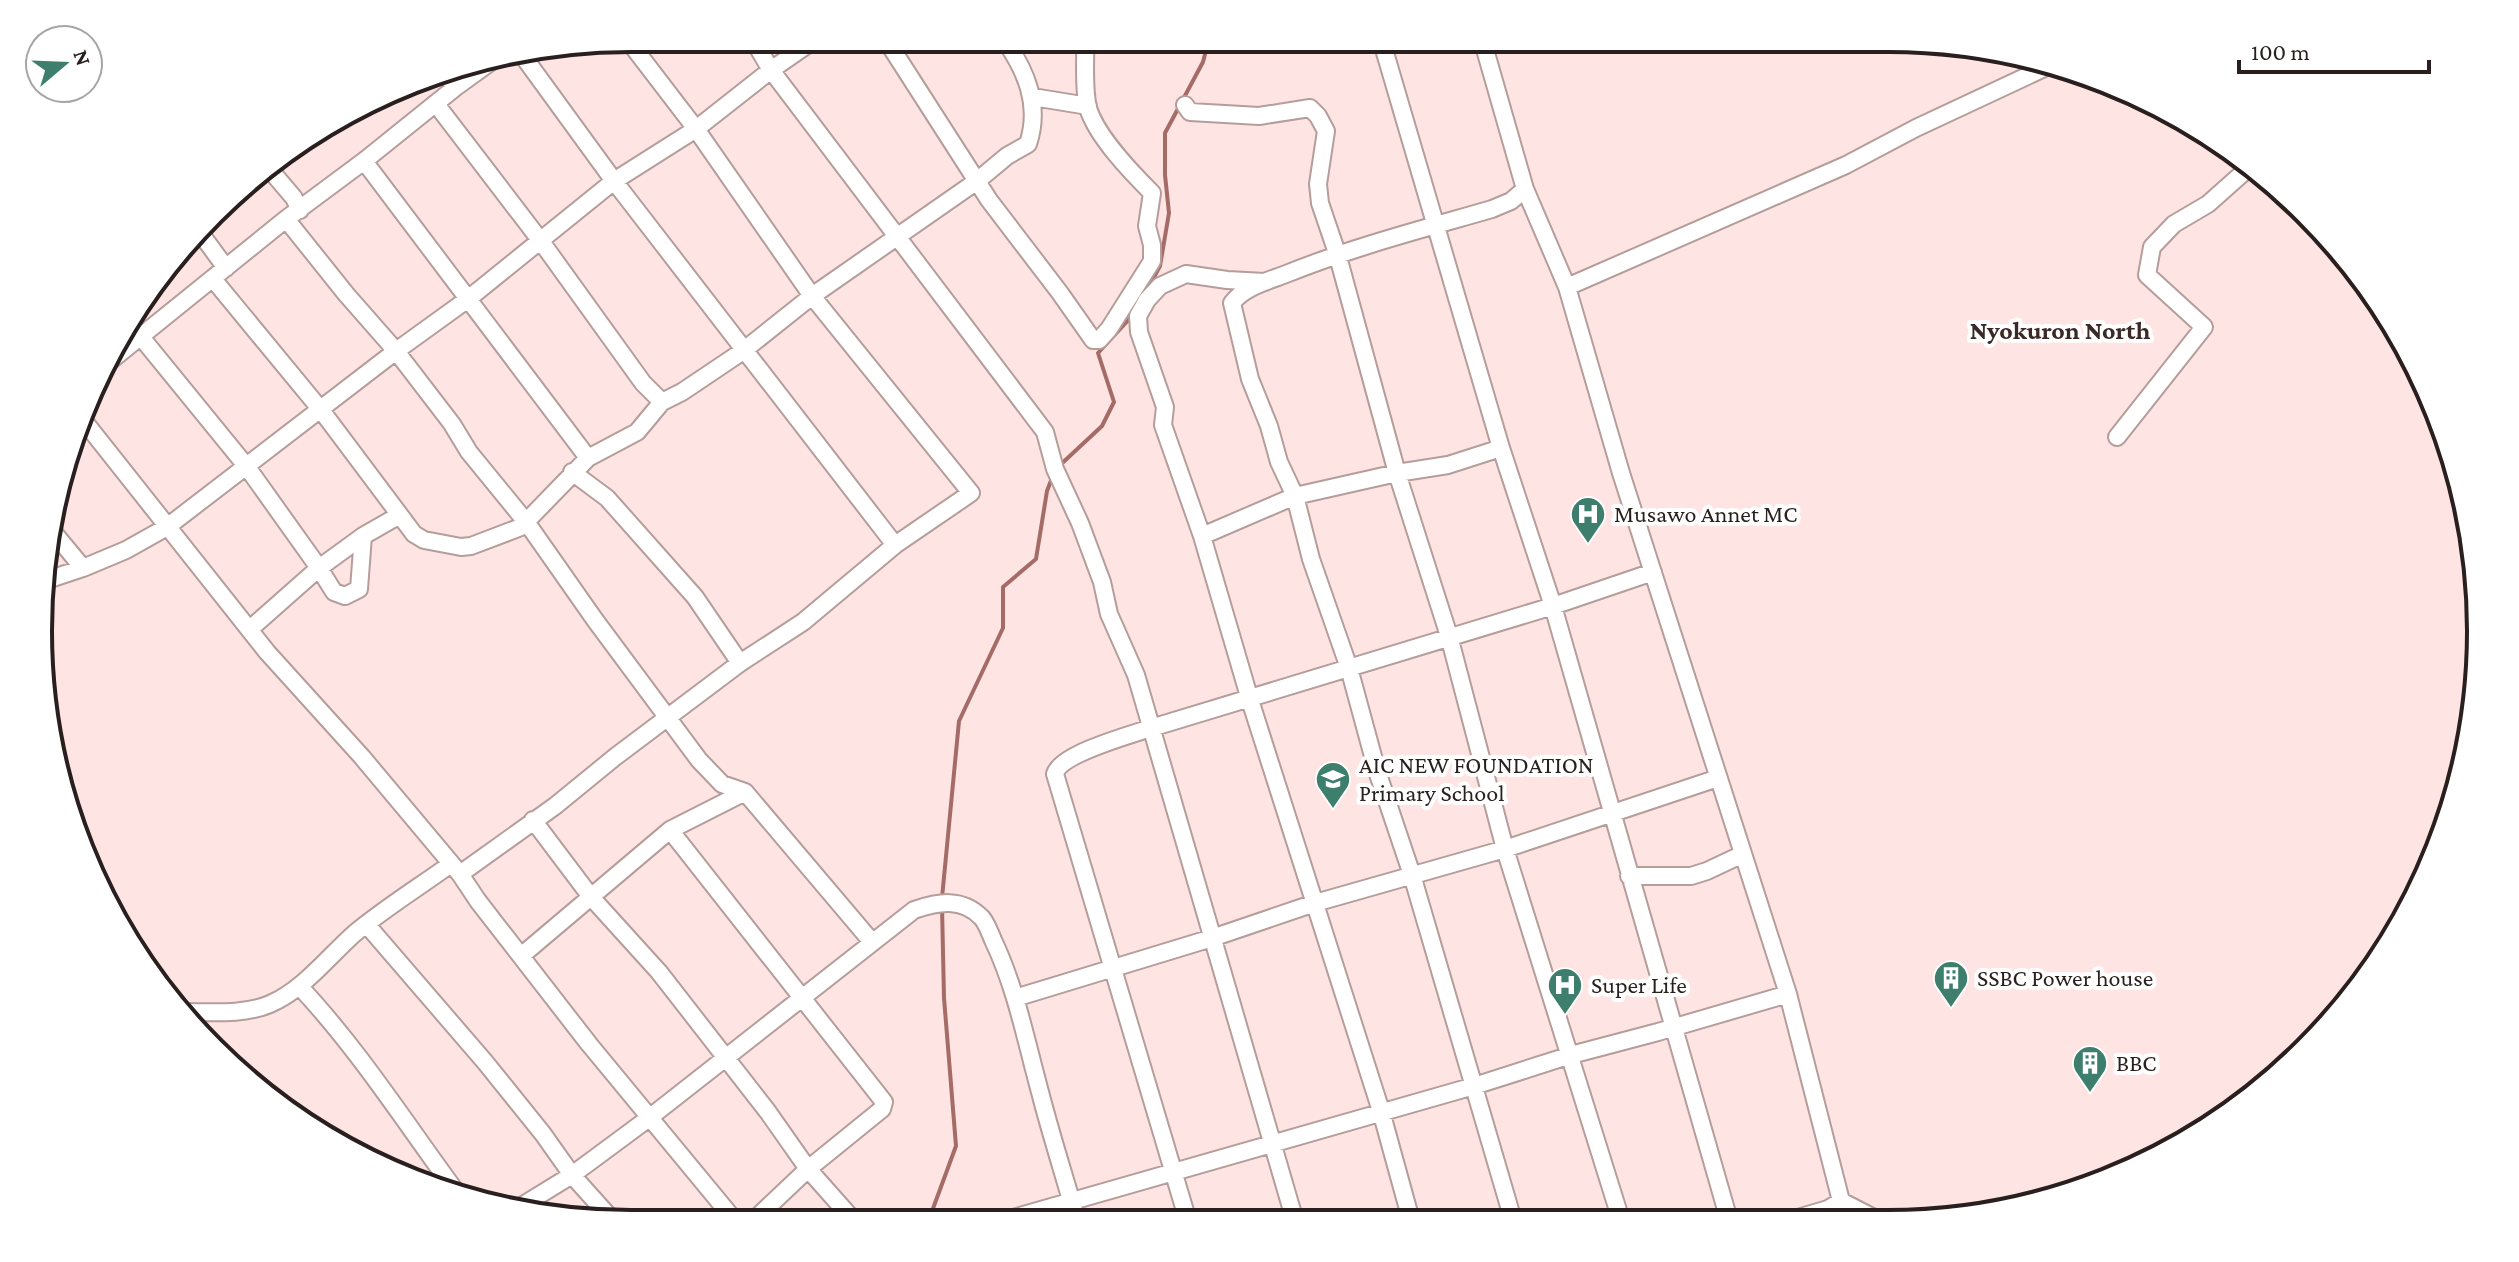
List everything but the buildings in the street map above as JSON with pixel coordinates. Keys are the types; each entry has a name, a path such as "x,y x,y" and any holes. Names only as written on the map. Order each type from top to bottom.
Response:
{"street":[{"path":"195,1012 227,1012 268,1005 300,987 316,968 367,925 555,806 740,663 803,622 895,545 971,493 812,296 696,129 637,52"},
{"path":"760,52 1045,432 1055,469 1102,582 1109,614 1136,675 1292,1210"},
{"path":"55,577 126,550 167,527 468,299 614,181 696,129 797,52"},
{"path":"894,52 977,181 1093,340 1099,340 1152,261 1147,226 1152,193 1119,157 1095,124 1088,106 1086,52"},
{"path":"204,241 220,274 398,516 424,540 471,546 527,523 572,472 588,458 637,432 662,402 743,351 812,296 1028,144 1033,97 1026,74 1012,52"},
{"path":"1385,52 1501,448 1553,606 1726,1210"},
{"path":"1486,52 1525,189 1567,287 1653,572 1788,994 1841,1201 1856,1210"},
{"path":"527,62 743,351 895,545"},
{"path":"1567,287 1846,165 1916,128 2037,72"},
{"path":"126,349 474,74"},
{"path":"451,81 456,87"},
{"path":"1033,97 1088,106"},
{"path":"436,104 540,240 643,383 662,402"},
{"path":"1185,105 1190,112 1238,116 1282,114 1310,108 1326,131 1318,184 1320,203 1337,253 1397,473 1449,636 1505,849 1618,1210"},
{"path":"364,161 588,458"},
{"path":"2117,437 2204,327 2147,275 2152,247 2174,224 2208,204 2242,174"},
{"path":"275,175 294,198 293,214 346,294 396,351 452,424 469,452 527,523 699,760 722,784 745,792 872,942"},
{"path":"1510,1210 1412,875 1377,771 1349,668 1311,559 1295,496 1279,462 1269,426 1250,379 1232,303 1237,295 1337,253 1492,209 1511,201 1525,189"},
{"path":"1265,282 1186,274 1160,286 1147,300 1138,316 1139,332 1165,407 1163,425 1202,536 1250,700 1381,1111 1408,1210"},
{"path":"141,337 247,467 334,592 345,596 359,589 363,536"},
{"path":"89,428 267,652 362,757 456,869 649,1118 726,1210"},
{"path":"1202,536 1295,496 1448,465 1501,448"},
{"path":"572,472 607,498 695,597 740,663"},
{"path":"250,629 319,568 363,536 398,516"},
{"path":"59,540 83,568"},
{"path":"1184,1210 1055,774 1059,763 1151,728 1553,606 1653,572"},
{"path":"1015,998 1315,903 1505,849 1718,778"},
{"path":"521,956 670,830 745,792"},
{"path":"533,820 591,897 659,972 768,1112 808,1169 844,1210"},
{"path":"670,830 884,1102 884,1106 808,1169 765,1210"},
{"path":"1629,876 1691,876 1743,854"},
{"path":"530,1201 572,1175 649,1118 914,910 942,902 966,906 983,919 997,949 1015,998 1074,1210"},
{"path":"367,925 495,1074 572,1175 603,1209"},
{"path":"300,987 368,1070 448,1180"},
{"path":"1043,1210 1788,994"},
{"path":"1825,1210 1841,1201"}],"waterway":[{"path":"1147,290 1160,266 1169,213 1165,133 1206,52"},
{"path":"1058,467 1102,426 1114,402 1098,353 1133,315"},
{"path":"942,898 959,721 1003,628 1003,587 1036,559 1052,478"},
{"path":"932,1210 956,1146 944,998 942,906"}],"place":[{"name":"Musawo Annet MC","path":"1588,545"},
{"name":"AIC NEW FOUNDATION Primary School","path":"1333,810"},
{"name":"SSBC Power house","path":"1951,1009"},
{"name":"Super Life","path":"1565,1016"},
{"name":"BBC","path":"2090,1094"}],"district":[{"name":"Nyokuron North","path":"2060,330"}]}
